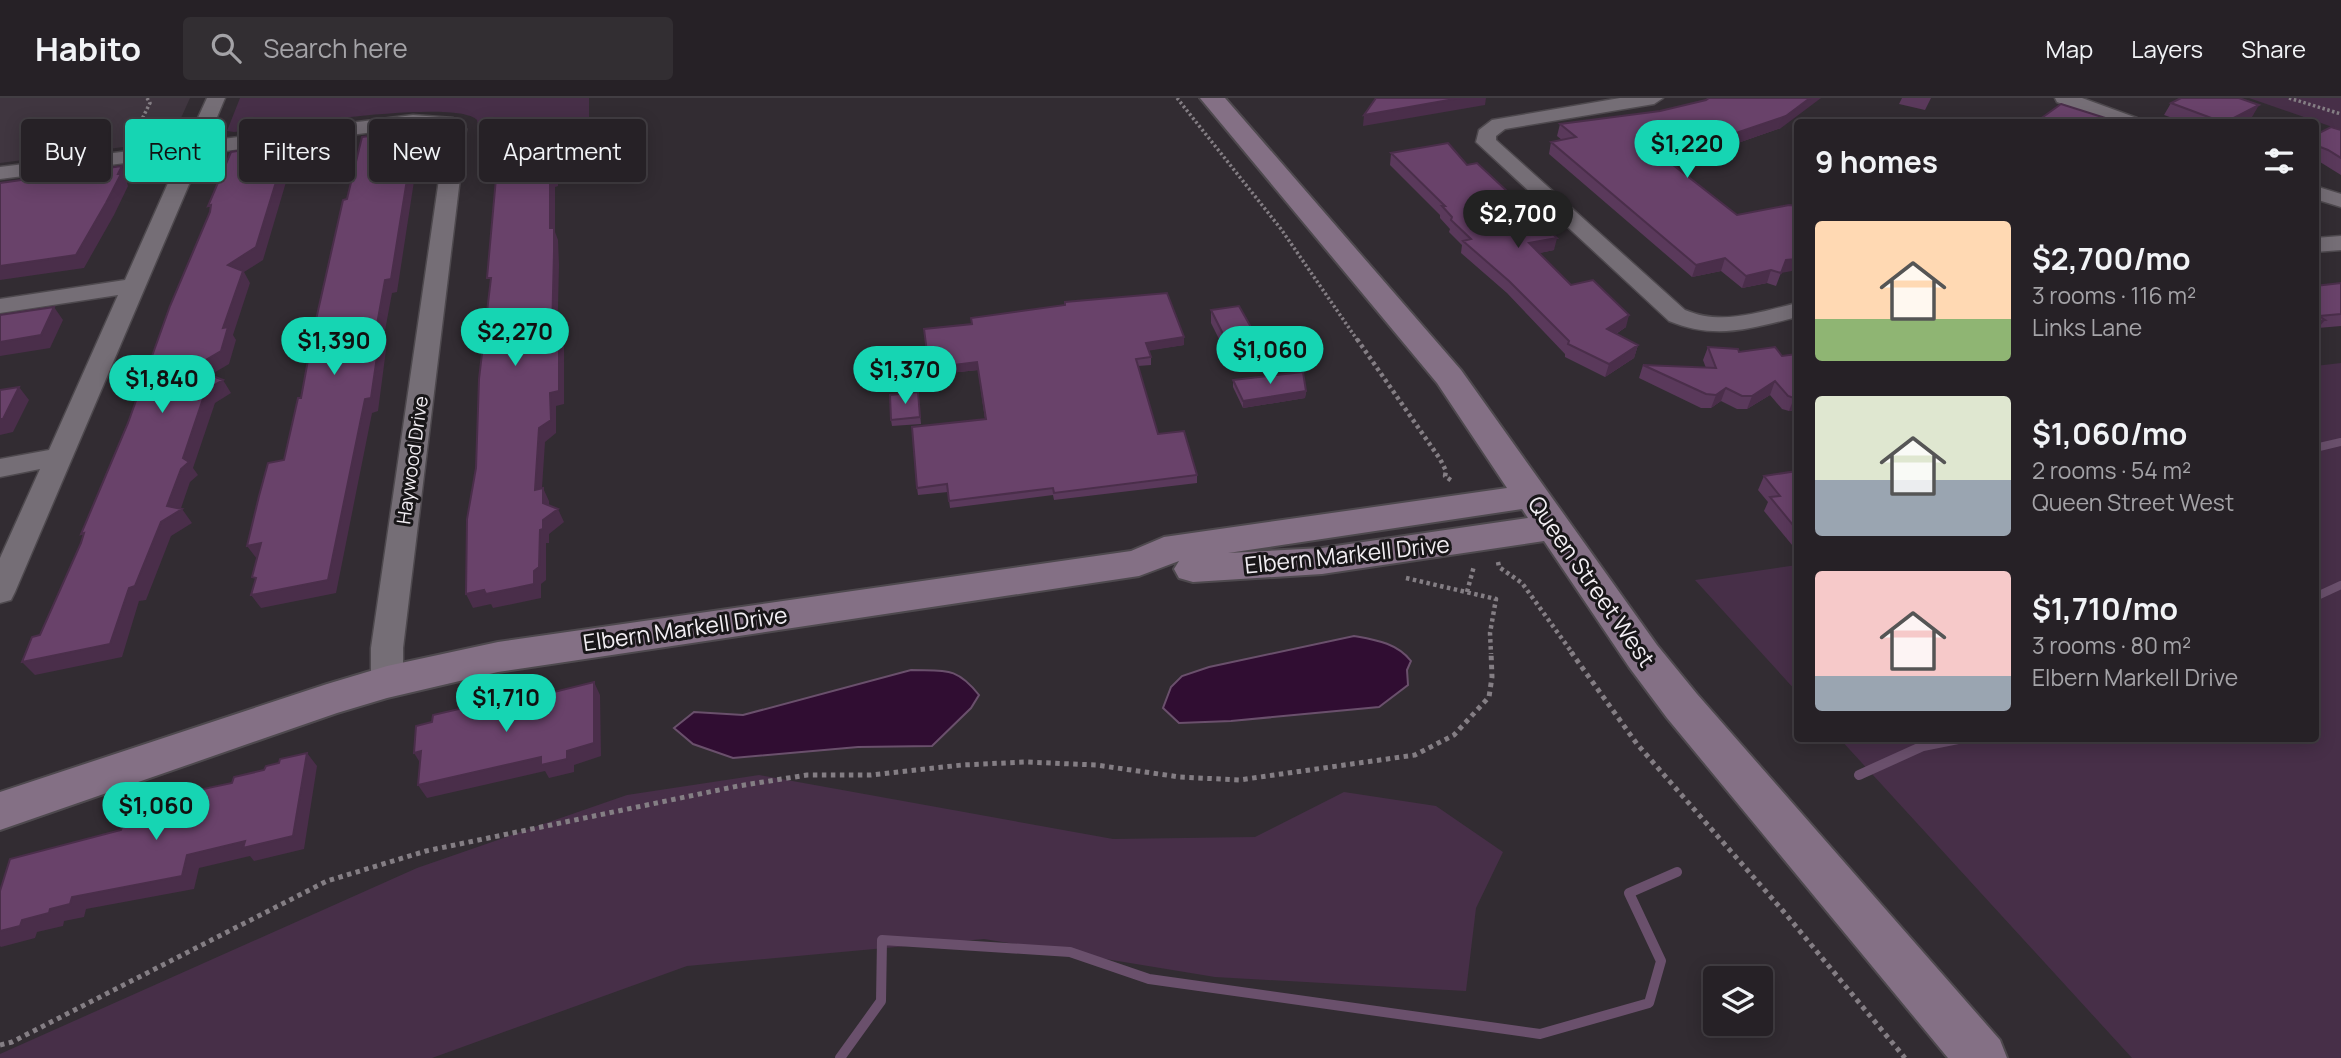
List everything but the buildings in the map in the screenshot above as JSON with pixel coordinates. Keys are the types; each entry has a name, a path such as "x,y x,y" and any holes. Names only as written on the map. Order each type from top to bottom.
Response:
{"main road":[{"name":"Queen Street West","path":"1212,98 1449,377 1643,656 1682,706 1981,1058"},
{"name":"Elbern Markell Drive","path":"0,811 387,682 557,646 1139,564 1164,571 1322,561 1543,512"}],"street":[{"path":"206,119 216,98"},
{"path":"1654,98 1499,124 1486,134 1486,142 1643,282 1656,301 1678,316 1703,325 1731,327 1794,311"},
{"path":"2064,98 2122,119"},
{"name":"Haywood Drive","path":"225,144 413,121 436,120 456,129 387,648 387,682"},
{"path":"0,173 125,157"},
{"path":"0,592 178,182"},
{"path":"2319,193 2341,201"},
{"path":"2319,245 2341,243"},
{"path":"0,306 133,286"},
{"path":"0,468 59,457"}],"path":[{"path":"143,119 150,103 147,98"},
{"path":"1177,98 1281,229 1444,466 1445,476 1451,479"},
{"path":"2289,98 2341,114"},
{"path":"1467,592 1474,565"},
{"path":"1499,567 1522,583 1624,726 1905,1058"},
{"path":"0,1045 12,1042 327,881 426,851 738,786 807,775 871,775 961,765 1026,762 1096,765 1180,777 1239,780 1415,755 1454,735 1489,697 1492,677 1490,633 1496,598 1404,577"}],"shaded area":[{"path":"0,98 190,98 181,119 125,119 125,147 111,149 111,119 21,119 21,160 0,163"},
{"path":"240,98 589,98 589,119 479,119 479,131 477,120 462,114 435,112 333,119 239,119 239,131 227,131"},
{"path":"2249,98 2341,98 2341,130 2319,122 2319,119 2309,119"},
{"path":"2341,363 2341,1058 2132,1058 1843,742 2319,742 2319,366"},
{"path":"1794,565 1794,689 1695,580"},
{"path":"1354,636 1393,646 1411,661 1407,670 1408,685 1379,707 1231,721 1179,723 1163,708 1171,687 1182,676 1209,667"},
{"path":"911,670 949,672 963,679 979,695 971,708 932,746 858,747 733,758 693,744 674,728 694,712 743,715"},
{"path":"759,775 1113,839 1255,837 1344,792 1436,806 1503,852 1476,908 1466,991 1215,977 984,939 687,966 432,1058 0,1058 0,1054 417,868 627,795"}],"waterway":[{"path":"2319,447 2341,442"},
{"path":"2319,595 2341,585"},
{"path":"1859,775 1923,746 1943,742"},
{"path":"840,1058 881,1001 882,940 1070,952 1149,979 1540,1034 1649,1003 1661,961 1629,893 1677,872"}]}
